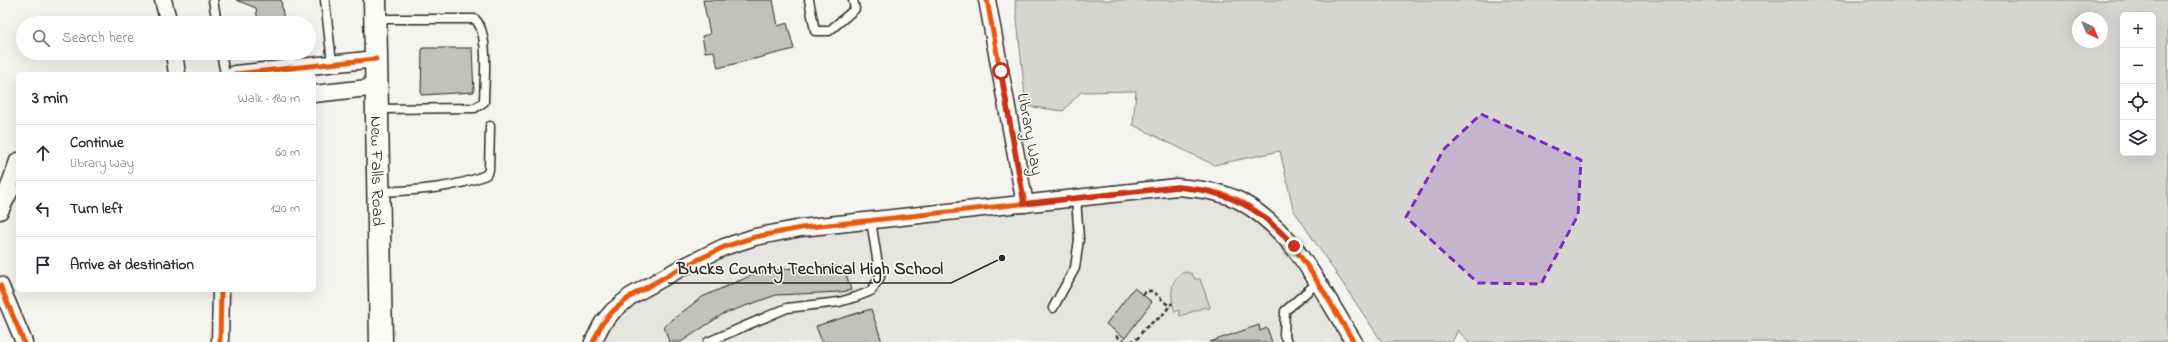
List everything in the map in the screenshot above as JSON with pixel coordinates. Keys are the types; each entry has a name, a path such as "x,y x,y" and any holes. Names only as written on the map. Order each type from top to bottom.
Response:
{"main road":[{"name":"New Falls Road","path":"376,10 381,342"}],"street":[{"path":"163,0 167,16"},
{"name":"Library Way","path":"987,0 1024,204"},
{"path":"253,72 376,59"},
{"path":"175,60 177,72"},
{"path":"316,94 377,87"},
{"path":"3,204 16,167"},
{"path":"3,204 16,181"},
{"path":"593,342 606,320 631,296 678,269 724,247 755,237 800,228 1177,187 1218,193 1239,201 1270,222 1285,235 1354,342"},
{"path":"0,285 24,342"},
{"path":"220,342 221,292"}],"lane":[{"path":"213,0 216,16"},
{"path":"325,0 332,63"},
{"path":"809,0 815,31 829,31 855,9 853,0"},
{"path":"376,10 475,19 481,25 484,37 484,102 475,108 377,109"},
{"path":"223,60 225,72"},
{"path":"379,192 416,190 459,184 486,175 489,170 490,126"},
{"path":"1053,308 1076,268 1079,238 1076,198"},
{"path":"708,342 787,308 839,302 871,291 880,277 871,221"},
{"path":"1287,342 1284,335 1285,311 1317,283"}],"path":[{"path":"1143,295 1146,291 1153,291 1170,307"},
{"path":"1130,342 1138,338 1144,329 1154,321 1162,317 1172,303"},
{"path":"1116,336 1126,342"}],"highlighted area":[{"path":"1481,114 1581,160 1578,215 1541,284 1478,283 1406,217 1444,149"}],"shaded area":[{"path":"1015,0 2168,0 2168,342 1468,342 1458,330 1452,342 1382,342 1293,209 1280,151 1214,165 1133,125 1136,91 1081,92 1063,111 1026,106"},
{"path":"1201,189 1271,222 1354,342 593,342 613,311 755,237"},
{"path":"1186,272 1192,274 1195,279 1200,279 1210,307 1209,309 1205,307 1180,316 1179,310 1175,312 1173,306 1172,288 1176,278 1180,274"}],"building":[{"path":"236,0 281,0 283,16 257,16 256,8"},
{"path":"703,0 773,0 778,26 787,23 794,49 718,68 714,51 705,52 702,36 710,34"},
{"path":"422,48 472,48 474,92 421,95"},
{"path":"806,266 844,267 851,290 841,292 776,295 723,314 681,342 669,342 664,326 702,297 757,273"},
{"path":"1134,288 1152,302 1125,338 1106,324"},
{"path":"871,309 882,342 822,342 816,326"},
{"path":"1259,325 1260,331 1267,328 1272,342 1210,342"}],"cycle path":[{"path":"987,0 1025,204"},
{"path":"254,72 376,59"},
{"path":"593,342 602,324 613,311 631,296 679,269 724,247 755,237 801,228 1177,187 1209,191 1225,195 1240,201 1260,214 1277,229 1306,264 1354,342"},
{"path":"0,285 24,342"},
{"path":"220,342 221,292"}],"place":[{"name":"Bucks County Technical High School","path":"1002,258"}],"route":[{"path":"1001,71 1024,204 1110,193 1177,187 1201,189 1218,193 1239,201 1270,222 1285,235 1294,246"}]}
